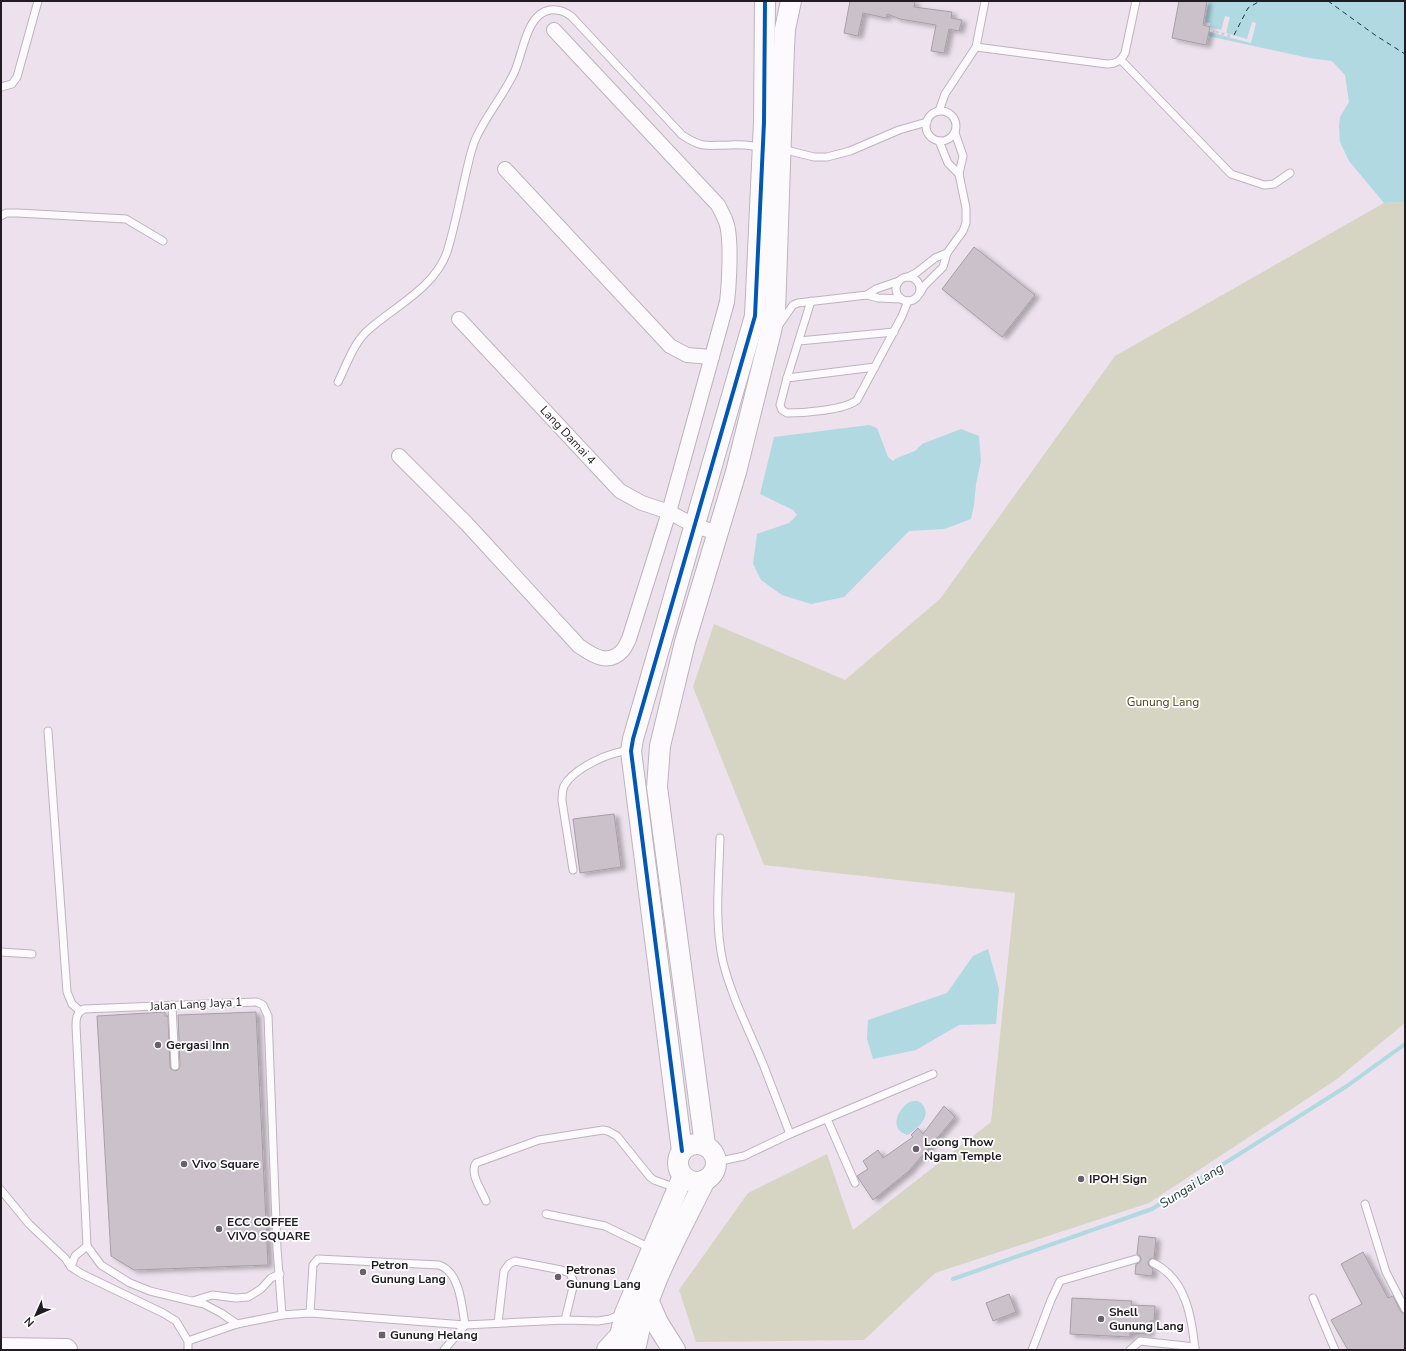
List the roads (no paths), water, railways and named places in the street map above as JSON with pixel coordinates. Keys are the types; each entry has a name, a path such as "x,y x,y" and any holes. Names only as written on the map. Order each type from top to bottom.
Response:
{"highway":[{"path":"648,1302 656,1323 674,1350"},
{"path":"1,1333 34,1349"},
{"path":"1,1349 66,1350"}],"street":[{"path":"704,1145 657,787 660,746 685,642 736,472 772,331 775,312 772,148 765,1"},
{"path":"682,1151 631,752 633,739 696,526 755,316 785,29 791,1"},
{"path":"399,456 466,523 579,646 596,657 612,658 622,651 629,639 669,512 727,302 729,290 729,241 727,223 718,205 554,30"},
{"path":"504,169 670,346 687,355 712,357"},
{"name":"Lang Damai 4","path":"459,318 620,491 642,504 669,512 696,526 718,533"},
{"path":"692,1144 704,1145 713,1152 716,1162 714,1173 705,1180 667,1257 648,1302 620,1347 625,1313 681,1182 678,1167 679,1156 686,1147 692,1144"},
{"path":"681,1182 688,1180 694,1182 705,1180"}],"lane":[{"path":"1,86 12,84 17,77 38,1"},
{"path":"940,111 947,90 976,47 984,1"},
{"path":"976,47 1107,64 1116,63 1121,60 1125,53 1136,1"},
{"path":"338,382 361,338 366,332 423,287 434,276 443,262 450,242 470,156 476,138 513,76 527,35 539,14 555,10 561,11 572,17 682,135 697,144 706,146 730,145 772,148 814,158 827,157 850,151 899,130 927,122"},
{"path":"1121,60 1231,174 1264,185 1274,184 1290,173"},
{"path":"772,331 777,328 793,305 811,301 867,295 878,298 905,300 915,299 924,286 943,267 947,252 963,231 966,223 966,208 959,174 963,156 955,133 955,119 950,114 940,111 930,116 926,126 928,133 933,138 939,141 947,140 955,133"},
{"path":"939,141 948,163 959,174"},
{"path":"1,216 6,213 126,219 163,241"},
{"path":"867,295 876,289 894,284 903,278 916,273 935,258 947,252"},
{"path":"908,277 916,279 919,283 920,293"},
{"path":"899,281 896,290 898,295 905,300"},
{"path":"811,301 780,405 783,411 789,413 840,408 850,405 857,400 894,332 905,300"},
{"path":"799,341 894,332"},
{"path":"787,378 875,367"},
{"path":"48,731 67,992 72,1004 80,1011 76,1019 76,1026 86,1246 101,1265 130,1283 150,1291 204,1304 220,1312 237,1324"},
{"path":"573,870 562,801 564,787 570,778 589,765 608,755 619,752 631,752"},
{"path":"720,838 718,908 719,938 723,962 735,1001 762,1063 790,1134"},
{"path":"1,952 32,954"},
{"name":"Jalan Lang Jaya 1","path":"80,1011 84,1009 252,1001 263,1005 268,1016 277,1248 282,1315"},
{"path":"172,1005 175,1066"},
{"path":"716,1162 744,1156 790,1134 932,1074"},
{"path":"827,1119 855,1182"},
{"path":"486,1201 474,1172 476,1163 539,1140 603,1130 608,1130 617,1136 654,1180 681,1182"},
{"path":"1,1190 29,1224 65,1258 71,1267 176,1321 188,1341 188,1350"},
{"path":"1365,1204 1386,1272 1405,1310"},
{"path":"546,1214 605,1226 652,1249"},
{"path":"71,1267 75,1256 86,1246"},
{"path":"310,1314 313,1265 318,1259 438,1265 450,1272 456,1283 465,1325"},
{"path":"1032,1350 1060,1281 1136,1259"},
{"path":"498,1323 504,1270 509,1264 515,1261 570,1273 574,1283 565,1320"},
{"path":"1130,1350 1140,1341 1195,1349 1189,1310 1182,1291 1167,1272 1153,1262"},
{"path":"192,1301 212,1295 236,1298 248,1297 261,1289 271,1278 280,1274"},
{"path":"1313,1298 1335,1350"},
{"path":"188,1341 237,1324 282,1315 310,1314 465,1325 565,1320 598,1321 610,1319 625,1313"},
{"path":"444,1350 465,1325"}],"water":[{"path":"1209,1 1405,1 1405,204 1401,202 1384,203 1349,161 1340,142 1339,126 1340,117 1349,102 1345,75 1332,61 1309,58 1208,36 1210,23 1205,22"},
{"path":"869,425 877,428 888,457 893,461 915,451 922,444 961,429 979,436 981,461 971,519 944,529 909,531 844,597 811,604 782,595 761,580 753,564 757,534 789,523 797,515 793,510 760,494 774,437"},
{"path":"988,949 999,989 996,1024 959,1025 916,1050 873,1059 867,1039 868,1020 947,993 973,956"},
{"path":"911,1101 918,1101 923,1105 925,1110 924,1120 917,1128 907,1135 898,1129 898,1115 908,1103"}],"waterway":[{"name":"Sungai Lang","path":"953,1279 1152,1209 1347,1086 1405,1044"}],"place":[{"name":"Gergasi Inn","path":"158,1045"},
{"name":"Loong Thow Ngam Temple","path":"916,1149"},
{"name":"Vivo Square","path":"184,1164"},
{"name":"IPOH Sign","path":"1081,1179"},
{"name":"ECC COFFEE VIVO SQUARE","path":"219,1229"},
{"name":"Petron Gunung Lang","path":"363,1272"},
{"name":"Petronas Gunung Lang","path":"558,1277"},
{"name":"Shell Gunung Lang","path":"1101,1319"},
{"name":"Gunung Helang","path":"382,1335"}],"park label":[{"name":"Gunung Lang","path":"1163,702"}]}
